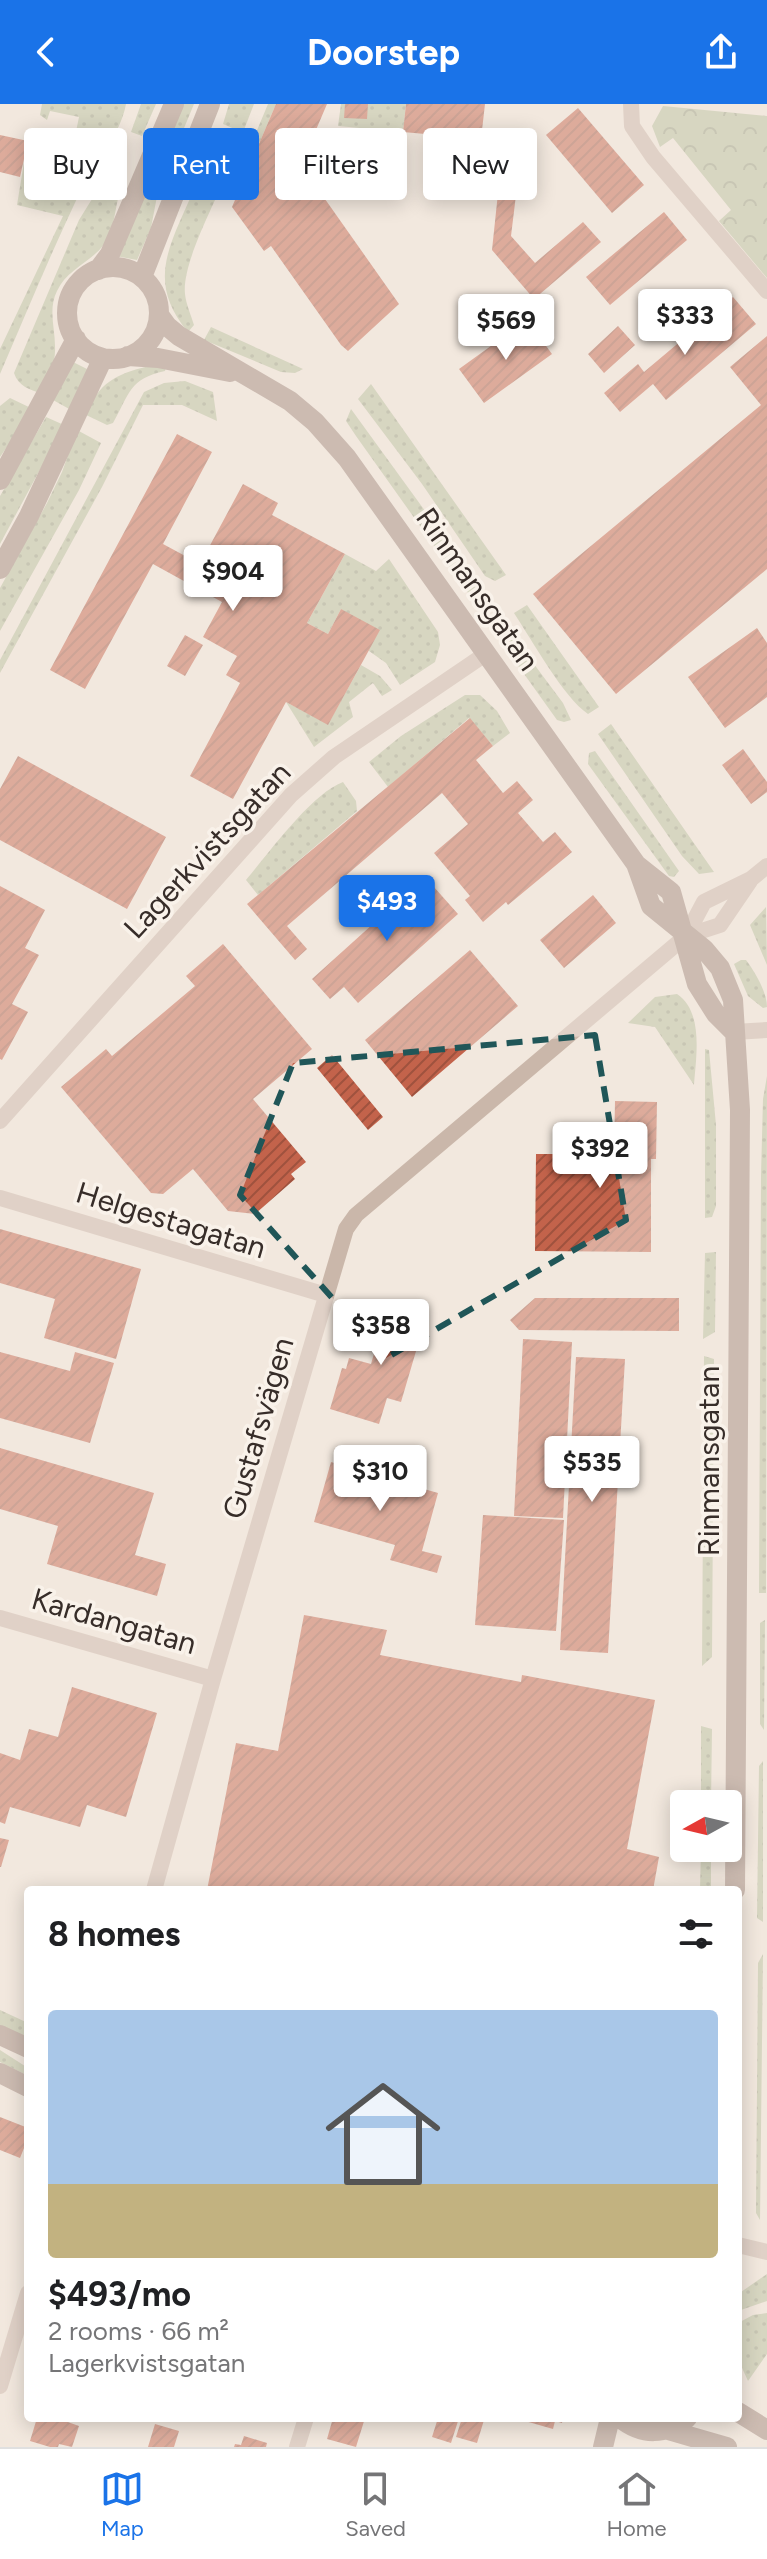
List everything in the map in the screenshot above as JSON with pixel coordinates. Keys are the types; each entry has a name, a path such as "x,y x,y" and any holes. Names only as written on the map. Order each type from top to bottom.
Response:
{"street":[{"path":"98,270 124,268 142,277 156,298 159,315 150,340 128,356 103,358 85,350 76,339 68,319 68,302 76,285 98,270 110,254 174,104"},
{"path":"142,277 210,104"},
{"path":"631,104 632,126 653,157 767,291"},
{"name":"Rinmansgatan","path":"159,315 173,332 290,401 315,422 347,458 636,864 671,892 686,936 704,949 720,968 733,1000 740,1110 735,1886"},
{"path":"0,480 76,339"},
{"name":"Rinmansgatan","path":"128,356 158,358 244,374"},
{"path":"0,569 29,516 103,358"},
{"name":"Lagerkvistsgatan","path":"0,1121 291,795 334,757 487,653"},
{"name":"Gustafsvägen","path":"155,1886 346,1229 356,1215 686,936 704,902 751,879 767,866"},
{"name":"Gustafsvägen","path":"686,936 720,925 751,879"},
{"path":"734,1032 767,1030"},
{"name":"Helgestagatan","path":"0,1198 326,1295"},
{"name":"Kardangatan","path":"0,1618 213,1679"},
{"path":"0,2035 24,2046"},
{"path":"0,2073 24,2085"},
{"path":"742,2246 767,2252"},
{"path":"0,2386 4,2357 24,2304"},
{"path":"742,2414 767,2430"},
{"path":"297,2447 305,2422"},
{"path":"603,2447 609,2422"},
{"path":"625,2422 640,2440 681,2422"},
{"path":"668,2430 727,2447"}],"highlighted area":[{"path":"595,1035 626,1220 386,1358 240,1195 293,1063"}],"green space":[{"path":"42,104 126,104 118,128 77,128 79,117 50,111 47,120 40,115"},
{"path":"141,104 156,104 142,136 131,132"},
{"path":"180,104 194,104 184,128 170,128"},
{"path":"229,104 254,104 245,128 223,124"},
{"path":"268,104 276,104 259,144 258,128"},
{"path":"341,104 406,104 403,128 338,126"},
{"path":"663,106 767,116 767,278 719,221 731,210 673,138 660,147 652,126"},
{"path":"24,162 24,200 77,200 0,374 0,349 63,216 17,205"},
{"path":"143,192 143,200 156,200 151,228 137,260 116,256"},
{"path":"91,200 118,200 112,228 105,243 61,283 54,298 54,358 43,394 22,384 14,373 79,220"},
{"path":"190,200 215,200 198,238 185,282 187,306 194,325 188,332 166,291 166,265"},
{"path":"211,327 303,369 295,373 281,372 204,340"},
{"path":"73,362 89,370 71,410 53,400"},
{"path":"149,366 166,367 165,371 137,383 127,395 113,423 107,425 84,414 110,381"},
{"path":"185,381 213,392 217,421 182,405 143,405 102,487 0,673 0,660 144,392 164,383"},
{"path":"371,384 506,575 495,581 485,576 422,484 358,399"},
{"path":"10,398 33,409 0,457 0,406"},
{"path":"351,409 476,581 480,590 474,596 467,592 346,421"},
{"path":"46,417 64,425 0,544 0,496"},
{"path":"77,430 101,443 79,490 0,631 0,588 47,503"},
{"path":"345,554 376,571 389,559 438,632 440,645 435,662 400,685 386,663 369,651 341,609 328,634 307,623"},
{"path":"527,605 599,707 588,714 558,682 514,613"},
{"path":"501,620 563,703 571,720 557,720 497,636"},
{"path":"361,665 380,676 392,690 382,696 373,683 349,702 353,717 314,747 286,702 328,724"},
{"path":"465,695 480,695 497,711 510,733 493,746 469,718 388,787 369,762 401,736"},
{"path":"611,724 714,872 699,874 682,856 598,734"},
{"path":"595,751 679,871 674,877 669,876 588,764 589,753"},
{"path":"343,782 356,801 357,811 258,895 246,880 304,811"},
{"path":"766,907 767,965 750,925"},
{"path":"746,960 757,976 767,1007 763,1008 748,996 734,964"},
{"path":"677,994 686,1002 695,1023 697,1049 694,1085 655,1027 628,1023 655,997"},
{"path":"705,1049 709,1050 716,1125 716,1206 712,1217 705,1218"},
{"path":"767,1076 766,1593 759,1593 761,1175 763,1099"},
{"path":"716,1252 715,1332 703,1339 705,1253"},
{"path":"704,1356 714,1359 712,1657 702,1666"},
{"path":"765,1620 764,1730 760,1724 760,1623"},
{"path":"701,1726 712,1729 711,1790 701,1790"},
{"path":"763,1761 763,1922 757,1918 759,1766"},
{"path":"701,1862 711,1862 711,1886 700,1886"},
{"path":"763,1954 760,2220 756,2213 758,1963"},
{"path":"0,2010 24,2021 24,2038 0,2026"},
{"path":"0,2050 24,2065 24,2074 0,2062"},
{"path":"767,2274 767,2301 742,2310 742,2291"},
{"path":"767,2313 767,2354 748,2381 742,2368 742,2321"}],"building":[{"path":"276,104 327,104 317,128 275,128 275,200 326,200 399,304 348,351 271,246 264,251 232,207 235,200 259,200 259,144"},
{"path":"345,104 368,104 367,119 344,118"},
{"path":"406,104 485,104 482,128 423,128 423,134 407,132 407,128 403,128"},
{"path":"578,108 644,185 612,213 546,135"},
{"path":"0,135 24,140 20,177 0,172"},
{"path":"497,200 515,200 511,236 535,263 583,222 601,242 534,299 492,250"},
{"path":"664,212 687,240 610,305 586,277"},
{"path":"733,297 756,324 666,400 653,384 620,412 604,393 638,364 644,372"},
{"path":"527,320 552,354 484,403 459,369"},
{"path":"618,326 635,345 604,373 588,354"},
{"path":"767,336 767,569 616,694 533,594 761,405 730,367"},
{"path":"177,434 212,452 163,544 200,564 243,484 278,503 272,515 345,554 307,623 328,634 341,609 380,630 328,725 286,702 233,799 190,776 240,683 226,675 237,656 203,637 222,602 153,564 85,689 50,670"},
{"path":"757,628 767,643 767,697 725,728 688,677"},
{"path":"185,635 203,645 185,676 167,666"},
{"path":"470,718 493,746 476,760 503,793 517,781 533,800 518,813 543,842 555,832 572,852 483,922 465,900 470,896 434,853 468,824 442,793 287,926 307,949 295,960 247,904"},
{"path":"743,749 767,782 767,792 751,804 722,765"},
{"path":"18,756 166,837 127,909 0,840 0,789"},
{"path":"425,877 458,914 358,1003 344,987 330,999 312,979"},
{"path":"0,886 45,910 25,948 39,955 12,1004 28,1012 2,1060 0,1059"},
{"path":"593,895 616,923 564,968 540,940"},
{"path":"223,944 312,1049 253,1099 306,1162 291,1174 295,1179 255,1214 228,1211 193,1169 163,1194 151,1193 61,1087 106,1049 112,1056 195,986 186,976"},
{"path":"470,950 518,1006 412,1097 365,1040"},
{"path":"332,1055 383,1117 368,1130 317,1068"},
{"path":"615,1101 657,1102 656,1159 651,1159 651,1252 535,1251 536,1154 614,1154"},
{"path":"0,1229 141,1269 116,1359 44,1338 55,1299 0,1283"},
{"path":"535,1298 679,1298 679,1331 519,1330 510,1320"},
{"path":"389,1302 427,1314 401,1402 387,1398 379,1424 330,1409 342,1368 346,1369 349,1358 371,1364"},
{"path":"523,1339 572,1342 563,1518 514,1516"},
{"path":"0,1352 70,1371 75,1352 114,1363 90,1443 0,1418"},
{"path":"576,1357 625,1359 608,1653 560,1650"},
{"path":"0,1448 154,1493 135,1555 166,1564 157,1596 47,1564 58,1526 0,1509"},
{"path":"331,1462 438,1493 422,1551 442,1556 437,1573 390,1560 395,1545 314,1522"},
{"path":"483,1515 564,1520 556,1631 475,1625"},
{"path":"304,1615 387,1630 380,1655 521,1682 522,1675 655,1700 627,1849 659,1857 654,1886 208,1886 236,1743 278,1751"},
{"path":"72,1687 157,1713 126,1817 87,1805 80,1827 10,1807 5,1824 0,1822 0,1753 20,1760 29,1729 58,1737"},
{"path":"0,1838 9,1840 1,1867 0,1867"},
{"path":"0,2117 24,2126 24,2148 20,2158 0,2150"},
{"path":"36,2422 68,2422 79,2426 72,2447 59,2444 58,2447 50,2447 30,2441"},
{"path":"332,2422 364,2422 356,2447 327,2439"},
{"path":"437,2422 458,2422 451,2443 432,2437"},
{"path":"461,2422 483,2422 477,2443 456,2437"},
{"path":"528,2422 555,2422 553,2429"},
{"path":"155,2424 179,2431 174,2447 148,2447"},
{"path":"244,2436 267,2443 266,2447 234,2447 235,2444 241,2445"}]}
